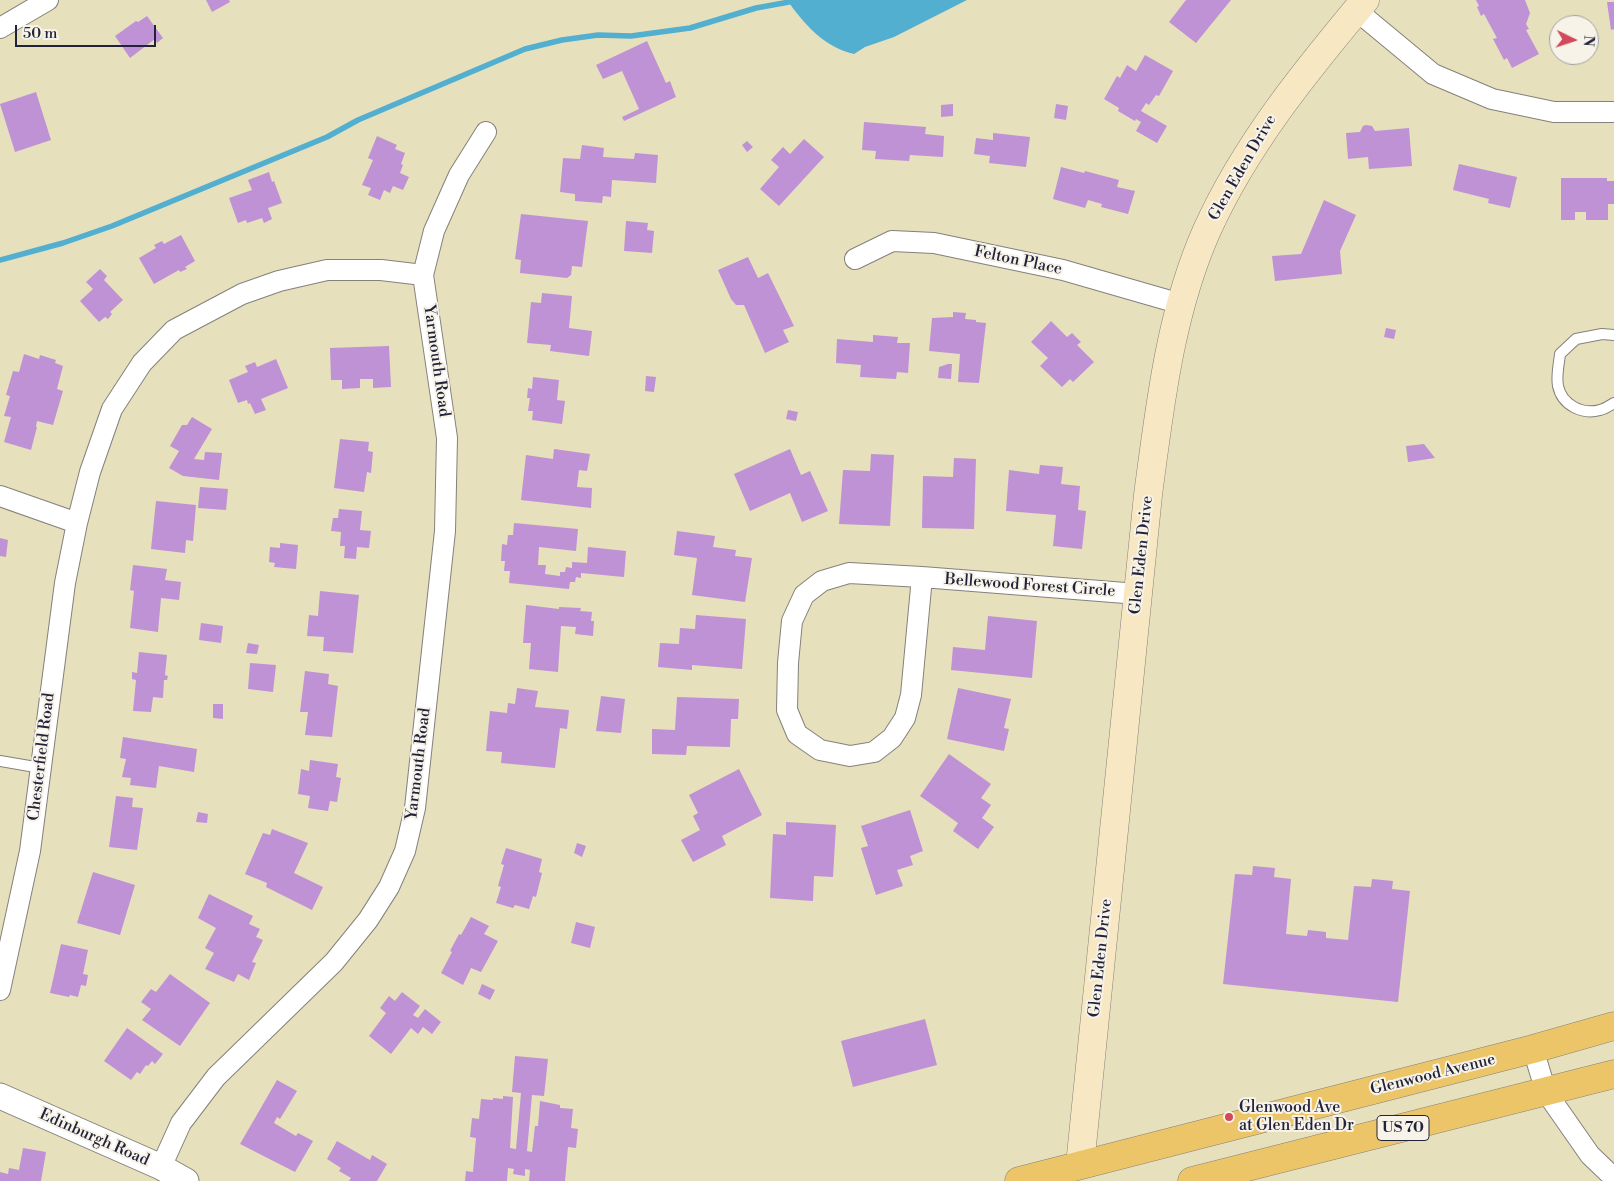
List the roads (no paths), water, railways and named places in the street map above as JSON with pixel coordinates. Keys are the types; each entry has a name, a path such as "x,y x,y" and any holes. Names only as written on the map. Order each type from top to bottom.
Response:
{"main road":[{"name":"Glen Eden Drive","path":"1080,1173 1148,495 1170,346 1192,270 1226,190 1277,110 1311,65 1361,5"},
{"name":"Glenwood Avenue","path":"1019,1181 1080,1173 1614,1026"},
{"name":"US 70","path":"1192,1181 1614,1074"}],"street":[{"path":"0,28 48,0"},
{"path":"1361,5 1433,74 1492,99 1554,112 1614,112"},
{"name":"Yarmouth Road","path":"161,1167 181,1123 216,1077 334,962 362,927 389,887 405,851 415,808 445,532 447,438 423,275 434,231 459,175 486,132"},
{"name":"Felton Place","path":"856,258 892,241 934,242 1063,270 1181,304"},
{"path":"0,496 77,523 90,472 112,409 142,363 174,330 242,294 279,281 327,270 381,270 423,275"},
{"name":"Chesterfield Road","path":"0,990 30,851 65,583 77,523"},
{"name":"Bellewood Forest Circle","path":"922,577 911,695 905,718 892,738 874,752 850,756 820,750 797,734 787,710 788,663 792,621 804,595 822,581 848,573 922,577 1138,594"},
{"path":"1533,1049 1546,1092 1590,1155 1614,1178"},
{"name":"Edinburgh Road","path":"0,1096 161,1167 186,1181"}],"lane":[{"path":"1614,335 1602,334 1576,339 1560,354 1558,384 1560,393 1568,404 1574,408 1593,412 1602,410 1614,403"},
{"path":"0,761 40,768"}],"water":[{"path":"787,0 967,0 894,37 865,47 854,54 843,51 824,40 800,18"}],"waterway":[{"path":"0,260 63,243 112,226 327,137 358,120 525,49 562,40 598,35 631,36 690,28 756,8 794,0"}],"place":[{"name":"Glenwood Ave at Glen Eden Dr","path":"1229,1117"}]}
